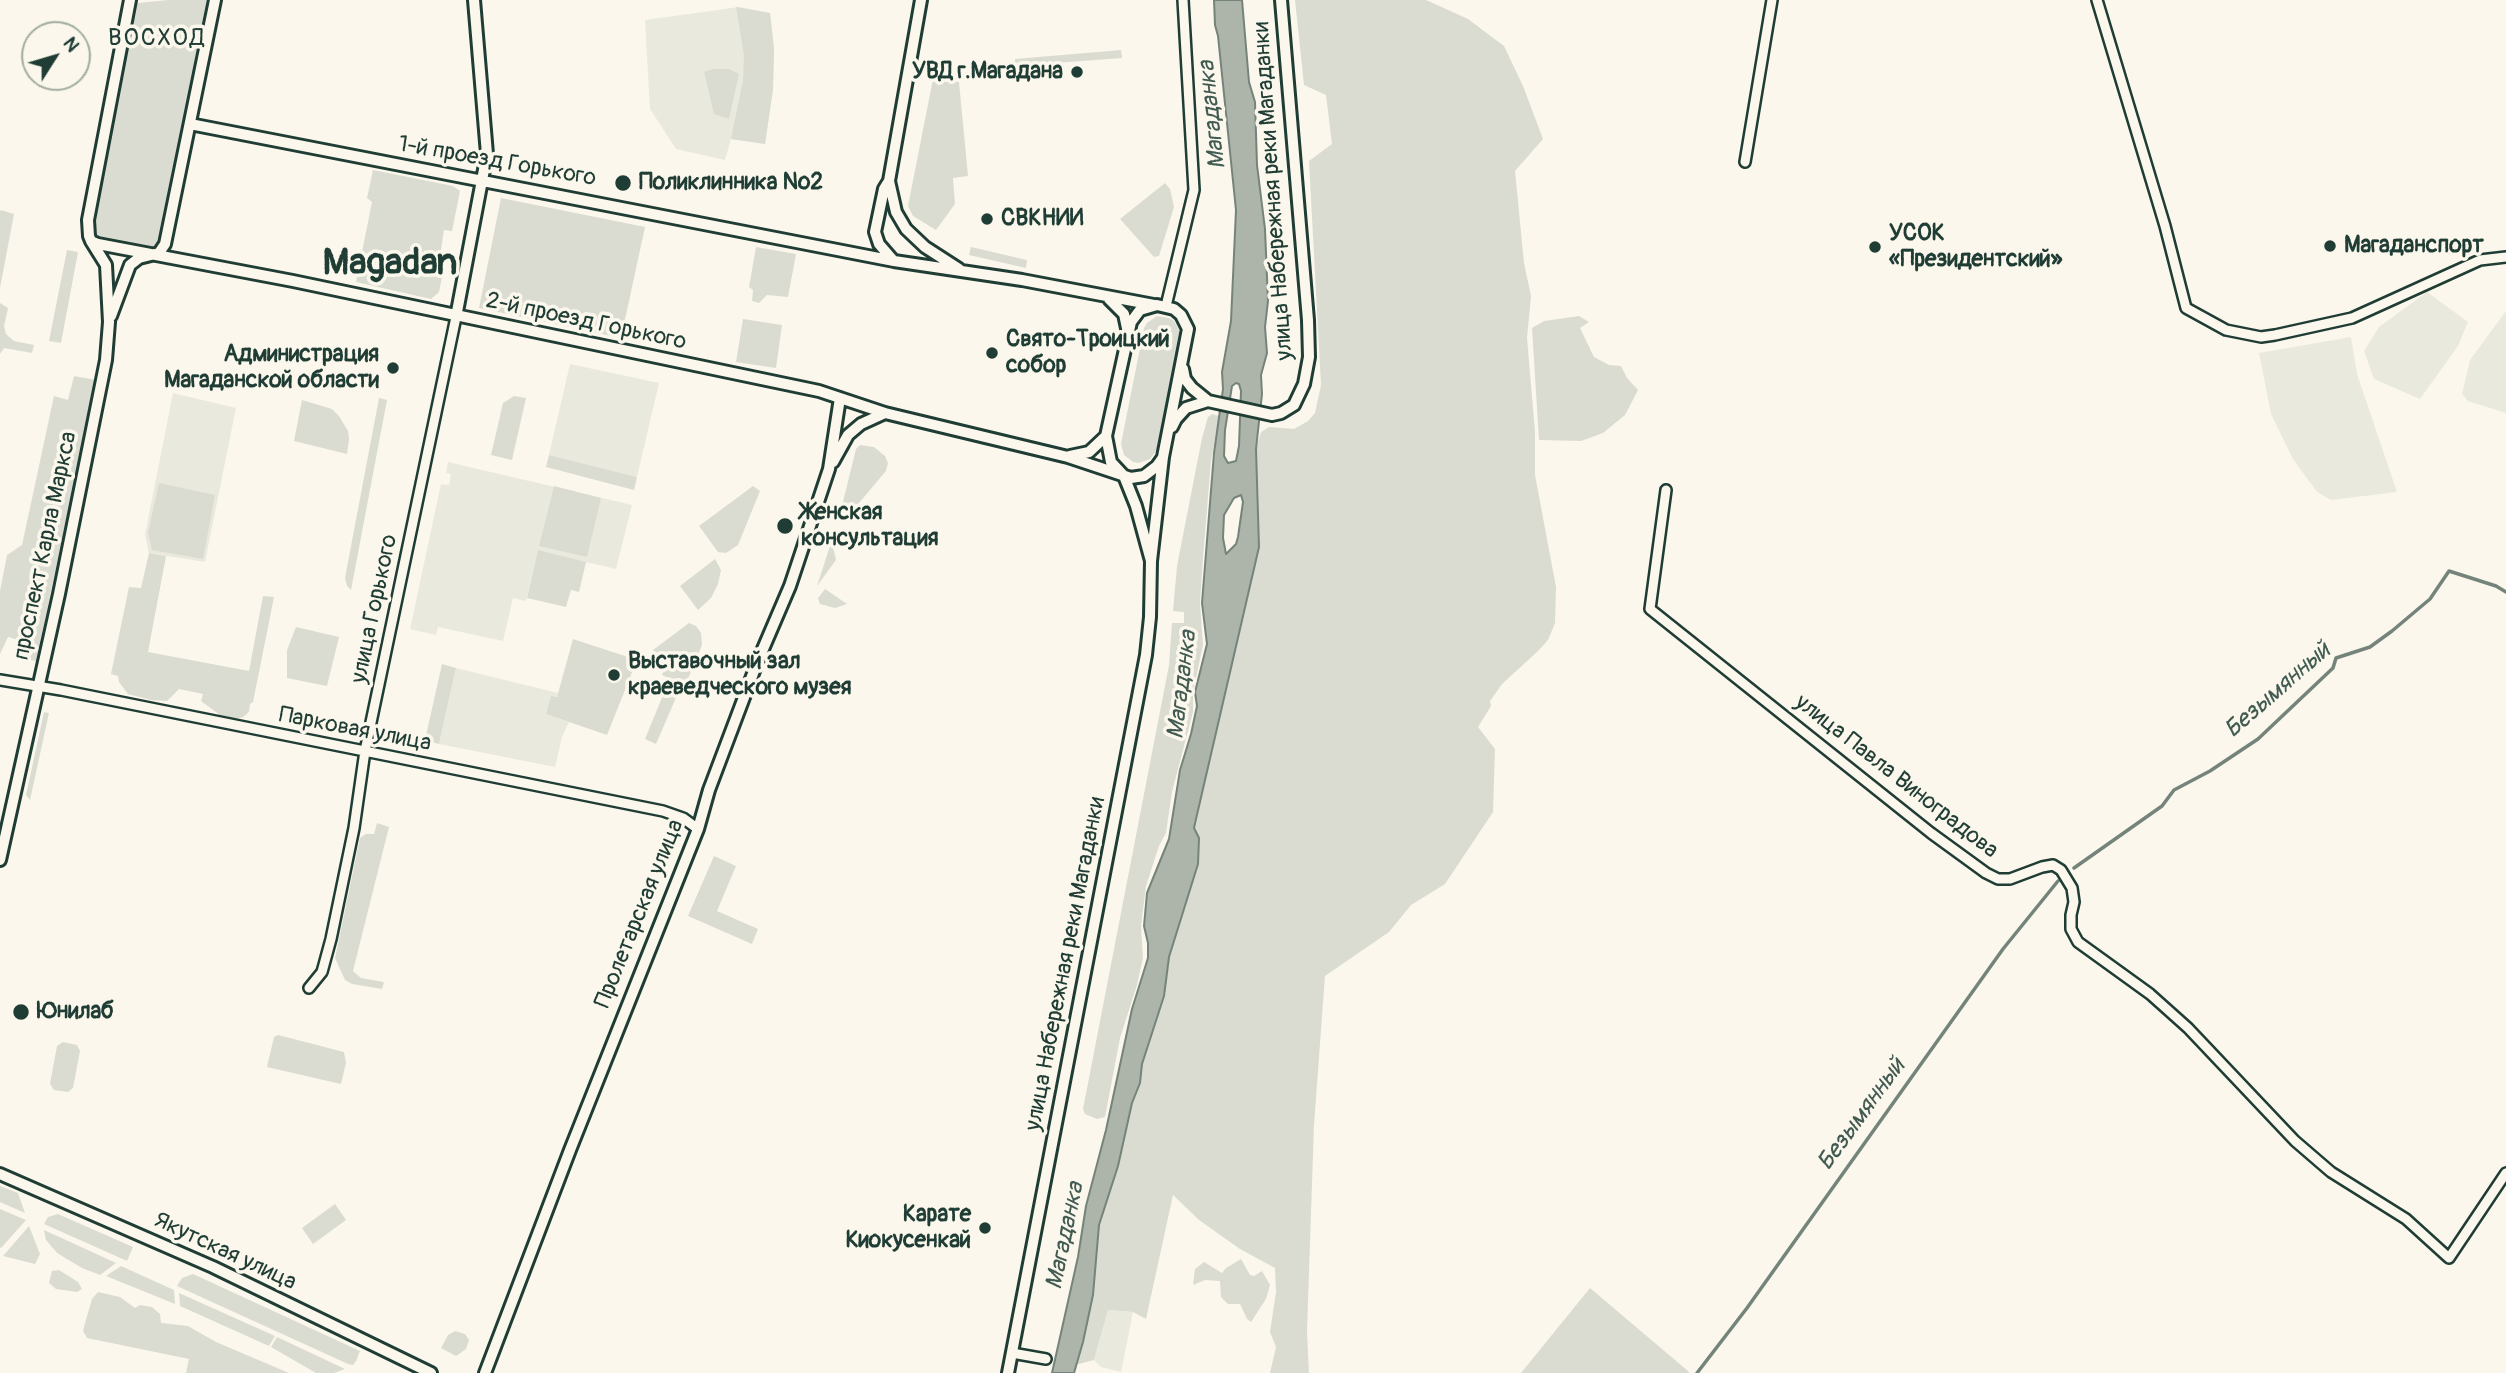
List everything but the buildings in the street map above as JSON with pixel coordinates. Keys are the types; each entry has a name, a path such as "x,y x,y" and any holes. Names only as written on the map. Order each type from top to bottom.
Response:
{"street":[{"name":"проспект Карла Маркса","path":"0,860 103,373 109,322 106,265 91,241 88,230 130,0"},
{"name":"проспект Карла Маркса","path":"109,322 130,265 139,258 154,255 162,250 165,244 215,0"},
{"path":"456,317 484,181 487,147 474,0"},
{"path":"855,251 867,246 876,232 884,189 889,181 921,0"},
{"path":"1162,306 1194,190 1183,0"},
{"name":"улица Набережная реки Магаданки","path":"1208,401 1272,415 1285,411 1298,400 1307,371 1308,320 1281,0"},
{"path":"1745,162 1772,0"},
{"path":"2097,0 2165,226 2186,308 2225,330 2261,337 2275,335 2352,318 2480,260 2506,257"},
{"name":"1-й проезд Горького","path":"190,124 855,251 894,261 962,271"},
{"path":"889,181 896,212 906,229 925,247 962,271 1162,306"},
{"path":"876,232 879,244 894,261"},
{"path":"91,241 154,255"},
{"name":"2-й проезд Горького","path":"154,255 293,281 794,386 885,413"},
{"path":"1107,298 1124,314 1128,333"},
{"path":"1068,457 1089,452 1106,436 1131,322 1140,310 1162,306"},
{"name":"улица Набережная реки Магаданки","path":"1009,1373 1141,686 1150,617 1151,561 1163,457 1186,344 1186,323 1181,315 1162,306"},
{"name":"улица Горького","path":"309,988 322,972 331,939 354,828 365,751 456,317"},
{"path":"1182,363 1185,379 1198,395 1208,401"},
{"name":"Пролетарская улица","path":"485,1373 570,1150 698,829 748,687 788,593 829,469 840,398"},
{"path":"1166,440 1181,412 1208,401"},
{"path":"885,413 1068,457 1124,476 1144,476 1157,466 1163,457"},
{"name":"Пролетарская улица","path":"829,469 848,435 861,424 885,413"},
{"name":"улица Набережная реки Магаданки","path":"1106,436 1111,462 1124,476 1142,523 1151,561"},
{"name":"улица Павла Виноградова","path":"1666,490 1650,609 1986,873 1998,879 2010,879 2053,865 2060,870 2072,888 2074,902 2071,929 2078,942 2150,994 2188,1028 2287,1133 2331,1172 2406,1219 2449,1258 2506,1173"},
{"name":"Парковая улица","path":"0,680 663,811 683,818 698,829"},
{"name":"Якутская улица","path":"0,1174 213,1268 431,1373"},
{"path":"1012,1353 1046,1359"}],"shaded area":[{"path":"168,0 215,0 159,253 98,244 88,220 129,4"},
{"path":"1214,0 1242,0 1249,82 1255,102 1257,165 1265,229 1268,301 1265,327 1267,353 1261,375 1262,394 1256,449 1259,547 1194,828 1199,838 1198,864 1169,957 1164,996 1142,1064 1140,1083 1132,1103 1118,1166 1099,1225 1093,1295 1083,1342 1074,1373 1052,1373 1078,1257 1086,1206 1106,1130 1132,1009 1148,958 1144,926 1147,893 1169,839 1180,770 1197,706 1195,692 1207,644 1202,603 1214,453 1223,389 1222,372 1231,321 1236,210","holes":["1236,383 1241,391 1239,446 1236,461 1228,463 1224,456 1225,430 1232,386","1241,495 1243,502 1238,537 1236,544 1226,554 1223,538 1224,515 1234,498"]},
{"path":"1295,0 1426,0 1468,19 1504,46 1523,86 1543,139 1515,171 1524,263 1531,296 1527,338 1535,432 1535,475 1556,587 1555,623 1548,640 1502,684 1490,701 1491,706 1478,727 1495,749 1493,812 1445,884 1411,905 1389,932 1325,976 1314,1125 1307,1331 1309,1373 1270,1373 1276,1347 1270,1332 1276,1292 1275,1268 1240,1249 1199,1220 1173,1195 1146,1319 1133,1312 1108,1310 1094,1360 1079,1364 1076,1363 1093,1295 1099,1225 1118,1166 1132,1103 1140,1083 1142,1064 1164,996 1169,957 1198,845 1199,838 1194,828 1259,547 1256,449 1261,432 1269,427 1294,429 1308,421 1315,413 1321,385 1309,161 1332,144 1326,95 1304,85"},
{"path":"736,7 770,13 774,49 773,89 765,144 731,139 743,80 744,56"},
{"path":"739,7 770,13 774,49 773,89 765,144 731,139 725,160 676,149 650,109 645,20"},
{"path":"1121,50 1122,58 1015,66 1015,59"},
{"path":"729,69 739,74 729,119 714,114 704,72"},
{"path":"941,77 959,82 968,176 953,178 955,204 936,230 913,216 908,206 933,79"},
{"path":"373,170 453,186 460,191 452,231 444,230 440,256 446,257 439,292 431,299 356,282 372,202 367,198"},
{"path":"1165,183 1170,189 1174,207 1159,256 1154,257 1120,219"},
{"path":"501,198 645,227 621,338 479,308"},
{"path":"0,211 14,214 0,288"},
{"path":"756,247 796,254 788,297 767,295 759,303 752,301 753,290 749,287"},
{"path":"971,247 1027,260 1026,268 969,255"},
{"path":"67,250 78,252 61,343 49,341"},
{"path":"2427,292 2468,322 2458,346 2420,399 2374,379 2364,351 2379,327"},
{"path":"0,303 8,308 4,326 6,334 14,341 34,345 32,353 4,348 0,354"},
{"path":"2506,311 2506,413 2468,401 2462,394 2470,360"},
{"path":"1157,316 1174,321 1180,332 1180,339 1157,450 1150,459 1139,463 1124,455 1121,444 1144,328"},
{"path":"1579,316 1589,322 1580,328 1594,357 1609,365 1621,366 1638,390 1625,415 1603,433 1581,441 1539,440 1532,328 1544,321"},
{"path":"743,319 782,325 776,368 736,362"},
{"path":"2351,337 2357,374 2397,492 2331,500 2317,492 2293,459 2271,414 2259,353"},
{"path":"570,364 659,383 637,477 549,455"},
{"path":"74,376 96,380 36,661 26,659 22,641 8,637 0,654 0,591 7,555 22,545 54,396 68,400"},
{"path":"173,393 236,408 205,562 149,553 145,535"},
{"path":"514,396 526,398 512,460 491,455 503,403"},
{"path":"379,398 387,400 351,590 345,578"},
{"path":"302,400 332,409 339,416 348,431 347,454 294,441"},
{"path":"1212,414 1219,416 1211,461 1203,558 1200,603 1203,645 1193,692 1193,712 1172,792 1166,833 1146,886 1141,926 1143,958 1137,985 1120,1038 1105,1117 1097,1119 1085,1114 1083,1109 1169,665 1172,623 1184,623 1184,612 1173,611 1177,566 1202,438 1208,417"},
{"path":"860,445 874,447 885,456 888,463 886,471 848,516 844,517 840,514 856,449"},
{"path":"549,455 637,477 634,490 546,467"},
{"path":"448,462 632,505 616,569 538,551 526,601 513,598 503,641 438,627 436,635 410,629 441,484 449,485 451,474 446,473"},
{"path":"159,483 215,495 203,559 152,550 148,533"},
{"path":"554,486 601,498 587,557 539,546"},
{"path":"753,486 760,491 738,545 726,553 718,552 699,526"},
{"path":"830,546 833,547 836,560 817,586"},
{"path":"538,550 586,562 579,592 571,590 566,607 527,598"},
{"path":"149,553 166,556 148,652 249,671 263,596 274,597 253,702 249,712 243,717 236,719 220,715 201,701 203,694 179,689 167,701 128,694 118,676 111,674 129,587 141,588"},
{"path":"715,559 721,570 718,584 711,598 698,610 680,586"},
{"path":"825,589 847,604 835,608 820,604 818,598"},
{"path":"689,623 696,626 701,633 702,645 685,686 662,675 666,667 655,661 653,650"},
{"path":"296,627 339,637 327,686 287,678 287,650"},
{"path":"573,639 637,660 607,735 546,714 551,696 557,697"},
{"path":"442,664 456,668 439,744 425,740"},
{"path":"456,668 558,693 546,714 569,722 562,737 555,767 439,744"},
{"path":"666,688 678,693 656,744 645,739"},
{"path":"44,712 49,713 30,800 26,795"},
{"path":"377,823 389,827 353,971 361,978 384,982 382,989 352,984 345,980 335,958 360,838 366,834 374,834"},
{"path":"714,856 736,866 717,911 758,929 752,944 688,916"},
{"path":"278,1035 344,1052 346,1063 341,1084 267,1067 274,1037"},
{"path":"63,1042 77,1045 80,1051 73,1088 68,1092 54,1090 50,1084 57,1046"},
{"path":"0,1186 18,1193 25,1213 0,1202"},
{"path":"335,1204 346,1220 313,1244 302,1228"},
{"path":"0,1209 26,1220 1,1248 0,1247"},
{"path":"58,1214 133,1247 127,1261 44,1224 48,1217"},
{"path":"29,1226 40,1254 35,1264 3,1256"},
{"path":"44,1230 116,1263 100,1275 82,1268 57,1253 46,1240"},
{"path":"1241,1259 1250,1275 1254,1276 1262,1271 1270,1285 1266,1299 1251,1322 1240,1304 1228,1304 1221,1297 1220,1281 1205,1280 1193,1285 1195,1269 1204,1262 1222,1273"},
{"path":"121,1266 174,1290 175,1304 106,1276"},
{"path":"59,1270 78,1282 82,1289 77,1292 56,1289 49,1283 52,1271"},
{"path":"193,1274 360,1351 356,1361 353,1365 348,1364 177,1286 182,1278"},
{"path":"1590,1288 1688,1371 1689,1373 1521,1373"},
{"path":"98,1292 120,1297 135,1308 140,1305 152,1307 160,1314 161,1323 188,1326 216,1342 289,1373 186,1373 189,1359 87,1338 83,1331 92,1299"},
{"path":"179,1293 275,1336 269,1346 180,1306"},
{"path":"1108,1310 1133,1312 1121,1372 1101,1367 1094,1360"},
{"path":"455,1331 465,1334 469,1340 466,1349 456,1356 441,1348 448,1335"},
{"path":"277,1337 345,1369 334,1373 316,1373 271,1347"}],"waterway":[{"name":"Безымянный","path":"2074,868 2162,806 2174,790 2210,771 2258,739 2333,668 2336,658 2370,647 2392,631 2430,599 2449,571 2496,586 2506,592"},
{"name":"Безымянный","path":"1697,1373 1747,1308 2003,949 2058,881"}],"place":[{"name":"УВД г.Магадана","path":"1077,72"},
{"name":"Поликлинника №2","path":"623,183"},
{"name":"СВКНИИ","path":"987,219"},
{"name":"Магаданспорт","path":"2330,246"},
{"name":"УСОК «Президентский»","path":"1875,247"},
{"name":"Свято-Троицкий собор","path":"992,353"},
{"name":"Администрация Магаданской области","path":"393,368"},
{"name":"Женская консультация","path":"785,526"},
{"name":"Выставочный зал краеведческого музея","path":"614,675"},
{"name":"Юнилаб","path":"21,1012"},
{"name":"Карате Киокусенкай","path":"985,1228"}],"district":[{"name":"ВОСХОД","path":"157,39"},
{"name":"Magadan","path":"390,265"}],"water label":[{"name":"Магаданка","path":"1213,115"},
{"name":"Магаданка","path":"1183,685"},
{"name":"Магаданка","path":"1066,1236"}]}
